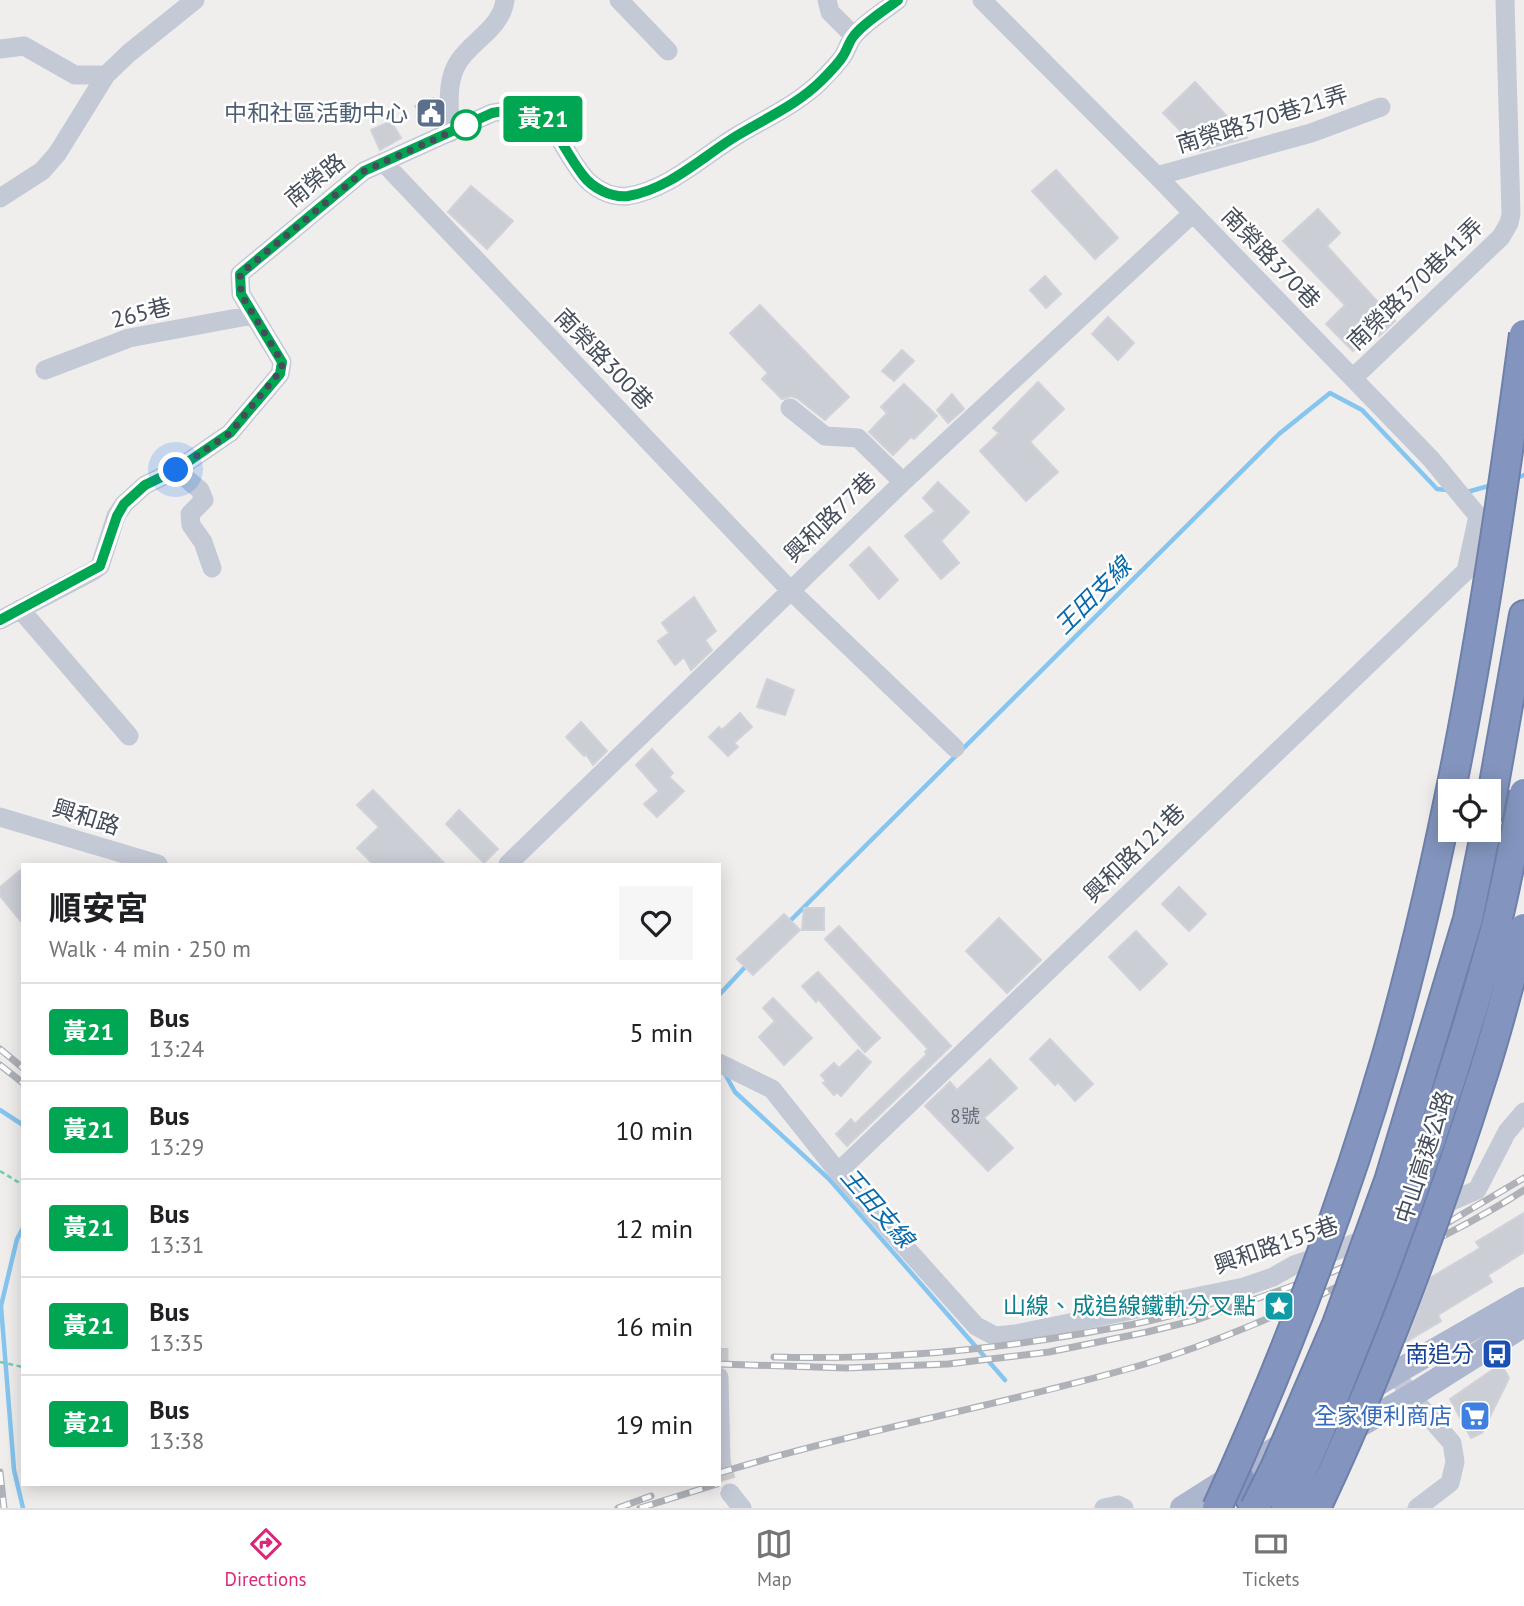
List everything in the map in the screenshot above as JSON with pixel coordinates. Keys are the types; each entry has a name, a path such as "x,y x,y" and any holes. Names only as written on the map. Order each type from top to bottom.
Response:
{"highway":[{"path":"1217,1508 1294,1329 1345,1187 1400,1006 1444,818 1473,671 1505,479 1524,334"},
{"path":"1495,779 1524,615"},
{"name":"中山高速公路","path":"1286,1508 1335,1399 1433,1135 1494,932 1524,793"},
{"name":"中山高速公路","path":"1244,1498 1275,1468 1337,1324 1390,1181 1468,919 1484,842"},
{"name":"中山高速公路","path":"1316,1508 1382,1360 1434,1220 1485,1069 1524,928"}],"main road":[{"path":"1244,1498 1395,1373 1524,1299"},
{"path":"1182,1508 1244,1498 1294,1462 1411,1396 1524,1325"}],"street":[{"path":"0,198 42,171 106,75 195,0"},
{"path":"450,133 451,80 458,62 502,15 505,0"},
{"path":"619,0 668,51"},
{"path":"827,0 830,12 853,36"},
{"name":"南榮路","path":"0,620 100,566 117,516 124,504 145,485 176,470 230,433 280,374 282,362 241,294 240,274 364,171 492,113 513,108 533,112 541,117 554,131 583,177 596,188 608,194 625,196 651,190 738,135 787,108 821,81 842,58 853,36 898,0"},
{"name":"南榮路370巷","path":"982,0 1431,459 1478,516 1466,571"},
{"name":"南榮路370巷41弄","path":"1353,378 1500,237 1509,223 1511,214 1505,0"},
{"path":"0,49 24,46 75,75 106,75"},
{"name":"南榮路370巷21弄","path":"1157,176 1311,133 1381,107"},
{"name":"南榮路300巷","path":"383,162 790,590 955,748"},
{"name":"興和路77巷","path":"509,863 902,482 1193,213"},
{"name":"265巷","path":"45,370 129,338 253,315"},
{"path":"790,408 825,436 859,438 902,482"},
{"path":"176,470 200,490 204,500 190,514 191,525 203,542 212,568"},
{"name":"興和路121巷","path":"838,1172 1466,571"},
{"path":"20,609 129,736"},
{"name":"興和路","path":"0,817 155,863"},
{"name":"興和路155巷","path":"725,1066 772,1089 838,1172 976,1326 995,1336 1244,1287 1273,1277 1294,1265 1341,1249 1477,1190 1507,1132 1524,1112"},
{"path":"1395,1373 1411,1396 1452,1443 1455,1455 1450,1483 1417,1508"},
{"path":"1104,1508 1118,1505 1124,1508"}],"path":[{"path":"0,1171 21,1184"},
{"path":"0,1362 21,1366"}],"building":[{"path":"1195,82 1247,138 1200,151 1163,113"},
{"name":"中和社區活動中心","path":"433,98 437,105 437,122 428,127 415,106"},
{"path":"391,121 401,138 380,150 371,130"},
{"path":"1056,170 1118,238 1095,259 1032,191"},
{"path":"471,186 513,221 487,249 448,212"},
{"path":"1318,209 1340,233 1327,246 1395,321 1379,336 1374,331 1353,351 1326,324 1345,305 1283,241"},
{"path":"1045,276 1061,294 1046,308 1030,290"},
{"path":"760,305 849,397 825,420 797,398 791,396 782,399 762,379 768,373 730,333"},
{"path":"1108,317 1134,343 1118,360 1092,334"},
{"path":"902,350 914,361 894,381 882,371"},
{"path":"1038,382 1064,409 1030,442 1058,472 1026,501 980,451 999,433 993,428"},
{"path":"904,384 937,416 893,455 869,432 887,413 881,407"},
{"path":"952,394 964,409 948,423 937,410"},
{"path":"938,482 969,512 941,541 959,563 941,579 905,536 935,511 923,498"},
{"path":"869,547 898,580 879,599 850,565"},
{"path":"694,597 716,631 705,640 712,650 691,670 684,657 675,665 658,641 669,633 662,623"},
{"path":"767,679 794,690 785,715 757,707"},
{"path":"740,713 752,727 734,743 738,747 728,756 709,737 719,727 722,730"},
{"path":"581,722 607,751 593,765 586,754 584,756 566,737"},
{"path":"652,749 673,773 669,777 684,791 657,817 644,804 659,791 636,765"},
{"path":"373,790 444,863 372,863 357,848 379,827 357,805"},
{"path":"459,810 498,849 484,863 446,824"},
{"path":"21,870 21,922 0,896 0,887"},
{"path":"1179,887 1206,914 1189,931 1162,904"},
{"path":"804,908 824,908 824,930 802,930"},
{"path":"784,914 800,930 753,975 737,959"},
{"path":"999,918 1041,960 1007,993 966,951"},
{"path":"839,926 951,1046 847,1146 836,1134 851,1119 855,1124 927,1054 925,1052 928,1049 825,939"},
{"path":"1136,931 1167,964 1140,990 1109,957"},
{"path":"818,972 880,1038 865,1052 818,999 816,1002 802,986"},
{"path":"773,998 812,1038 784,1065 759,1037 775,1021 763,1008"},
{"path":"1050,1039 1093,1084 1075,1101 1058,1082 1055,1085 1030,1059"},
{"path":"858,1050 871,1062 841,1096 837,1092 834,1095 823,1083 826,1081 821,1075 834,1063 839,1068"},
{"path":"990,1059 1017,1088 984,1118 1013,1148 988,1171 925,1106 950,1082 957,1090"},
{"path":"1524,1213 1524,1252 1488,1275 1492,1282 1438,1315 1441,1321 1406,1342 1430,1278 1480,1248 1476,1242"},
{"name":"全家便利商店","path":"1501,1364 1509,1378 1482,1433 1471,1438 1450,1399"}],"waterway":[{"name":"王田支線","path":"787,924 1279,434 1330,393 1362,410 1437,489 1447,490"},
{"name":"王田支線","path":"1514,479 1524,475"},
{"name":"王田支線","path":"1467,492 1492,485"},
{"name":"王田支線","path":"721,993 747,965"},
{"name":"王田支線","path":"725,1074 735,1092 829,1179 1005,1380"},
{"path":"0,1110 21,1124"},
{"path":"21,1232 1,1306 14,1470 23,1508"}],"tunnel":[{"path":"721,1462 730,1493"}],"railway":[{"path":"0,1049 21,1066"},
{"path":"0,1065 21,1081"},
{"path":"721,1364 846,1368 948,1364 1049,1352 1147,1332 1196,1320 1332,1272 1449,1222 1524,1178"},
{"path":"721,1472 825,1444 1092,1379 1199,1346 1278,1314 1399,1258 1524,1190"},
{"path":"774,1357 886,1356 999,1346 1126,1326 1213,1303"},
{"path":"0,1472 4,1508"},
{"path":"640,1508 711,1486"},
{"path":"618,1508 651,1496"}],"bus line":[{"name":"黃21","path":"0,620 100,566 117,516 124,504 145,485 176,470 230,433 280,374 282,362 241,294 240,274 364,171 492,113 513,108 533,112 541,117 554,131 583,177 596,188 608,194 625,196 651,190 738,135 787,108 821,81 842,58 853,36 898,0"}],"place":[{"name":"中和社區活動中心","path":"431,113"},
{"name":"山線、成追線鐵軌分叉點","path":"1279,1306"},
{"name":"南追分","path":"1497,1354"},
{"name":"全家便利商店","path":"1475,1416"}],"route":[{"path":"176,470 230,433 282,369 282,362 241,294 240,274 364,171 471,123 466,125"}]}
